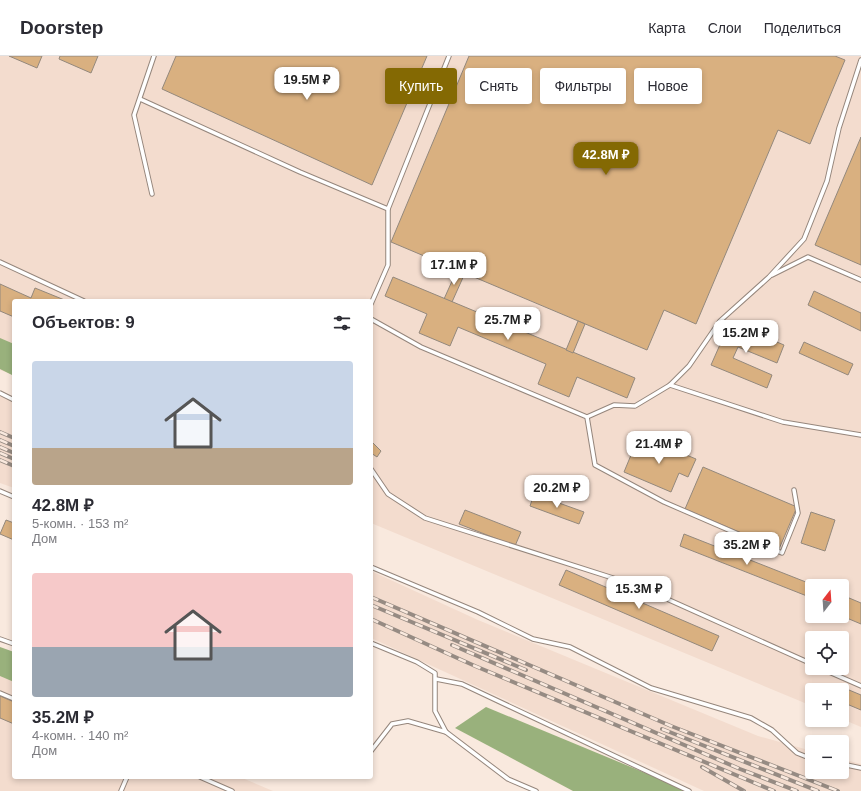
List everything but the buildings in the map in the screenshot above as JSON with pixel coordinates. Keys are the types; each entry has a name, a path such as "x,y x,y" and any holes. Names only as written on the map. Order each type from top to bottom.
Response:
{"lane":[{"path":"152,194 134,115 154,56"},
{"path":"373,299 388,265 388,209 449,56"},
{"path":"373,320 421,347 587,417 614,405 635,406 670,385 689,366 720,321 769,277 804,239 827,181 839,128 861,60"},
{"path":"140,99 300,172 388,209"},
{"path":"769,277 808,257 861,280"},
{"path":"0,262 80,299"},
{"path":"670,385 783,422 861,434"},
{"path":"0,393 12,399"},
{"path":"587,417 595,465 664,502 782,553 798,513 794,490"},
{"path":"373,472 388,494 425,518 638,586 805,661"},
{"path":"0,491 12,496"},
{"path":"373,568 478,612 532,639 570,648 651,688 751,718 772,730 797,753 805,756"},
{"path":"0,639 12,643"},
{"path":"373,644 417,662 435,672 435,711 446,732"},
{"path":"836,675 861,686"},
{"path":"436,679 462,684 689,791"},
{"path":"0,694 12,698"},
{"path":"373,748 392,724 408,721 446,732 508,779 536,791"},
{"path":"849,765 861,768"},
{"path":"121,791 126,779"},
{"path":"205,779 232,791"}],"shaded area":[{"path":"0,56 861,56 861,727 849,722 849,683 805,683 805,703 373,524 373,299 12,299 12,374 0,370"},
{"path":"0,391 12,396 12,487 0,483"},
{"path":"373,572 478,620 758,736 805,749 805,779 849,779 849,761 861,764 861,791 704,791 373,639"},
{"path":"0,675 12,680 12,779 245,779 273,791 0,791"}],"green space":[{"path":"0,338 12,343 12,375 0,369"},
{"path":"0,647 12,651 12,681 0,676"},
{"path":"486,707 689,791 573,791 455,728"}],"railway":[{"path":"0,432 12,437"},
{"path":"0,440 12,445"},
{"path":"0,447 12,452"},
{"path":"0,453 12,458"},
{"path":"0,460 12,465"},
{"path":"373,598 671,726 838,791"},
{"path":"373,606 526,670"},
{"path":"373,620 475,666 774,791"},
{"path":"452,645 740,769 797,791"},
{"path":"662,729 818,791"},
{"path":"702,767 744,791"}]}
